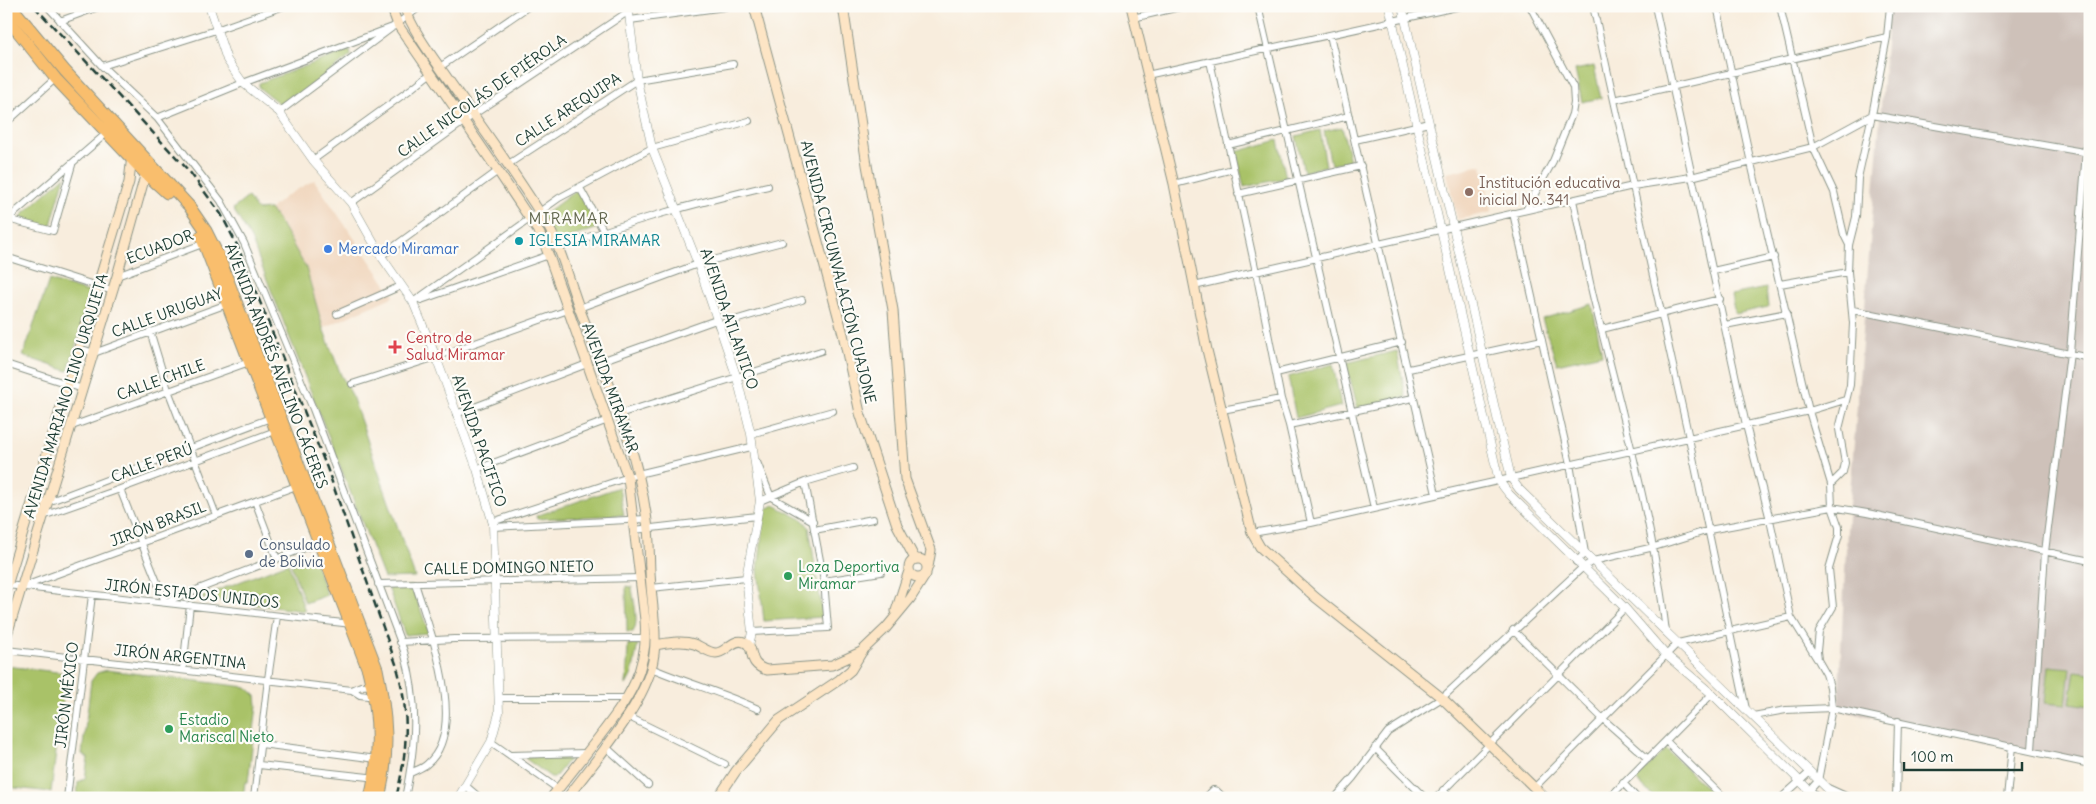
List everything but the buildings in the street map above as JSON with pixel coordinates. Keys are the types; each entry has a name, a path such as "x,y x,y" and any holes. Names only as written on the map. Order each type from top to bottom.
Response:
{"highway":[{"name":"AVENIDA ANDRÉS AVELINO CÁCERES","path":"11,17 111,129 131,158 192,218 207,242"},
{"name":"AVENIDA ANDRÉS AVELINO CÁCERES","path":"111,129 133,145 189,206 207,242 355,624 363,654 378,691 378,733 381,760 379,798"},
{"name":"AVENIDA ANDRÉS AVELINO CÁCERES","path":"370,798 379,778"}],"main road":[{"name":"AVENIDA MIRAMAR","path":"391,6 398,25 540,234 628,478 646,638 640,671 628,698 552,798"},
{"name":"AVENIDA MIRAMAR","path":"404,6 407,16 539,212 559,248 579,308 619,414 638,474 648,529 651,588 655,620 655,645 651,668 641,695 568,797"},
{"name":"AVENIDA CIRCUNVALACIÓN CUAJONE","path":"754,6 843,334 860,414 904,541 909,569 894,618"},
{"path":"843,6 867,165 894,319 905,479 931,550 927,570 920,578 913,576 909,569 910,562 918,559 927,541"},
{"path":"1131,6 1174,184 1207,350 1252,533 1260,547 1315,597 1442,698 1545,798"},
{"name":"AVENIDA MARIANO LINO URQUIETA","path":"7,587 130,182 133,145"},
{"name":"AVENIDA MARIANO LINO URQUIETA","path":"6,638 113,291 148,162"},
{"name":"AVENIDA CIRCUNVALACIÓN CUAJONE","path":"904,541 918,559"},
{"path":"918,559 925,562 927,570"},
{"name":"AVENIDA CIRCUNVALACIÓN CUAJONE","path":"718,798 736,771 780,720 852,670 863,650 894,618 927,570"},
{"path":"655,645 673,642 693,643 716,653 740,641 749,646 754,662 759,668 767,670 832,665 863,650"}],"street":[{"path":"46,6 102,66 157,118 221,201 244,243 313,408 410,673 415,710 415,743 405,798"},
{"path":"60,21 101,6"},
{"name":"AVENIDA PACIFICO","path":"209,6 227,60 242,83 279,112 313,160 351,204 381,256 413,302 436,357 477,469 493,524 498,639 498,722 491,742 458,798"},
{"path":"102,66 216,30 284,6"},
{"path":"279,112 421,6"},
{"path":"440,67 529,6"},
{"path":"630,20 725,6"},
{"path":"1134,18 1184,6"},
{"path":"1258,6 1374,508"},
{"path":"1389,6 1499,481 1509,494 1579,565 1625,608 1665,654 1712,694 1817,798"},
{"path":"1402,6 1511,478 1519,489 1837,798"},
{"path":"1147,75 1461,6"},
{"path":"1526,210 1553,161 1572,114 1574,103 1573,87 1530,6"},
{"path":"1593,6 1662,312 1746,708"},
{"path":"1655,6 1746,425 1770,520 1791,617 1826,674 1830,687 1832,708 1821,783 1809,791"},
{"path":"1717,6 1751,164 1809,411 1831,484 1832,507 1839,527 1839,535 1829,569 1833,607 1819,631 1818,660"},
{"path":"1780,6 1814,147 1834,192 1844,235 1849,245"},
{"path":"1831,484 1843,472 1845,464 1839,429 1850,384 1853,310 1848,272 1849,245 1856,217 1858,178 1887,37 1890,6"},
{"name":"AVENIDA ATLANTICO","path":"628,9 637,80 652,148 698,264 737,378 751,434 760,501 746,578 752,632 749,646"},
{"name":"CALLE NICOLÁS DE PIÉROLA","path":"351,204 474,115 628,9"},
{"path":"157,118 242,83 398,25"},
{"path":"1330,35 1436,494"},
{"path":"1614,100 1887,37"},
{"path":"1210,61 1276,373 1311,523"},
{"name":"CALLE AREQUIPA","path":"507,165 637,80 733,64"},
{"path":"313,160 411,89 430,73"},
{"path":"6,123 61,75"},
{"path":"2032,750 2045,552 2070,353 2088,153 2090,101"},
{"path":"1194,286 1633,186 1691,177 1751,164 1814,147 1872,114 2088,153"},
{"path":"1228,145 1349,116"},
{"path":"413,302 559,198 652,148 749,121"},
{"path":"1355,140 1429,123"},
{"path":"6,225 9,213 72,164 111,129"},
{"path":"9,213 16,221 53,231 72,164"},
{"path":"1238,194 1361,166"},
{"path":"1174,184 1233,169"},
{"path":"381,256 498,171"},
{"path":"559,248 603,230 676,208 768,186"},
{"path":"580,188 603,230"},
{"path":"1573,200 1594,300 1654,547 1666,632"},
{"path":"1335,798 1353,778 1388,732 1442,698 1579,565 1585,553 1570,464 1514,213"},
{"name":"ECUADOR","path":"117,276 207,242"},
{"path":"579,308 698,264 782,242"},
{"path":"413,302 548,255"},
{"path":"6,257 113,291"},
{"path":"1713,272 1774,257"},
{"path":"1780,284 1848,272"},
{"path":"337,314 401,286"},
{"path":"1602,328 1720,299"},
{"path":"600,361 717,323 802,300"},
{"name":"CALLE URUGUAY","path":"94,352 231,303"},
{"path":"352,384 436,357 568,310"},
{"path":"1853,310 2090,358"},
{"path":"1725,325 1787,312"},
{"path":"150,331 168,390 216,515"},
{"path":"1408,369 1542,340"},
{"path":"1276,373 1402,342"},
{"path":"79,348 94,352"},
{"path":"619,414 822,351"},
{"name":"CALLE CHILE","path":"72,426 254,360"},
{"path":"6,364 83,389"},
{"path":"456,414 587,364"},
{"path":"1289,425 1413,398"},
{"path":"1222,410 1282,399"},
{"path":"1252,533 1311,523 1499,481 1809,411 1846,400"},
{"path":"751,434 833,411"},
{"name":"CALLE PERÚ","path":"33,502 48,502 275,417"},
{"path":"477,469 608,420"},
{"name":"CALLE PERÚ","path":"28,518 43,516 120,489 280,429"},
{"path":"493,524 638,474 752,449 771,497 813,521"},
{"path":"760,501 805,482 853,468"},
{"path":"752,632 828,628 824,581 805,482"},
{"name":"JIRÓN BRASIL","path":"20,588 300,484"},
{"path":"120,489 165,602 323,541"},
{"path":"255,501 277,559"},
{"path":"1579,565 1654,547 1709,530 1832,507 2090,561"},
{"path":"634,530 757,516"},
{"path":"493,524 646,519"},
{"path":"814,530 873,519"},
{"path":"824,581 881,572"},
{"name":"CALLE DOMINGO NIETO","path":"378,584 640,578"},
{"path":"651,588 746,578"},
{"path":"410,773 427,765 437,754 446,730 447,713 444,687 434,641 415,582"},
{"name":"JIRÓN ESTADOS UNIDOS","path":"7,587 165,602 355,624"},
{"name":"JIRÓN MÉXICO","path":"67,798 92,595"},
{"path":"183,669 190,605"},
{"path":"1436,798 1625,608"},
{"path":"254,798 277,616"},
{"path":"1535,787 1678,643 1791,617"},
{"path":"1513,630 1603,719 1648,759"},
{"path":"400,642 646,638"},
{"name":"JIRÓN ARGENTINA","path":"6,650 268,679 352,690 360,696 378,691"},
{"path":"651,668 687,683 724,694 758,709"},
{"name":"JIRÓN ARGENTINA","path":"352,690 361,686 378,691"},
{"path":"1609,798 1712,694"},
{"path":"499,698 628,698"},
{"path":"1752,716 1786,710 1832,708 2090,764"},
{"path":"627,716 725,764"},
{"path":"1896,798 1898,721"},
{"path":"1666,741 1724,798"},
{"path":"491,742 558,789"},
{"path":"261,744 381,760"},
{"path":"605,746 648,785"},
{"path":"2007,798 2012,746"},
{"path":"1374,748 1425,798"},
{"path":"511,755 586,754"},
{"path":"259,764 379,778"},
{"path":"1781,798 1810,772"},
{"path":"1623,783 1637,798"},
{"path":"1821,783 1850,798"},
{"path":"466,786 480,798"},
{"path":"1205,798 1213,790 1217,791 1224,798"},
{"path":"1443,790 1450,798"}],"shaded area":[{"path":"1889,6 2090,6 2090,764 1838,710 1847,530"},
{"name":"Institución educativa inicial No. 341","path":"1482,165 1492,212 1457,220 1447,173"},
{"name":"Mercado Miramar","path":"314,180 394,296 323,328 306,268 284,229 270,209 286,196"}],"green space":[{"path":"350,50 351,56 286,104 280,104 259,88 259,83"},
{"path":"1594,66 1601,98 1582,102 1575,70"},
{"path":"1342,127 1350,161 1331,165 1324,131"},
{"path":"1320,130 1326,166 1304,172 1296,136"},
{"path":"1278,140 1286,178 1244,187 1236,152"},
{"path":"65,176 51,225 47,227 20,220 23,214"},
{"path":"575,191 579,191 598,228 551,244 537,220"},
{"path":"248,197 257,210 270,209 284,229 306,268 323,328 341,375 351,393 415,577 384,578 251,239 233,209"},
{"path":"49,280 92,293 68,371 23,356"},
{"path":"1766,288 1768,307 1735,314 1731,295"},
{"path":"1592,304 1602,354 1557,364 1542,319"},
{"path":"1397,351 1406,397 1358,409 1346,363"},
{"path":"1333,364 1341,406 1296,418 1288,377"},
{"path":"619,487 624,515 537,519 536,516"},
{"path":"774,505 803,520 809,527 823,617 764,621 758,570 765,510"},
{"path":"313,557 327,595 305,603 291,565"},
{"path":"288,563 305,611 198,598"},
{"path":"412,586 429,633 405,635 388,587"},
{"path":"626,586 632,587 635,604 636,622 633,632 627,632"},
{"path":"628,644 638,644 632,674 626,685"},
{"path":"6,666 66,673 51,792 6,787"},
{"path":"2049,666 2070,668 2066,705 2045,703"},
{"name":"Estadio Mariscal Nieto","path":"107,670 246,687 256,696 257,705 248,782 245,782 243,798 77,798 78,782 85,779 88,758 82,754 91,681 97,673"},
{"path":"2075,671 2090,673 2090,706 2070,703"},
{"path":"1666,749 1717,798 1655,798 1635,779"},
{"path":"569,755 570,758 555,777 552,778 526,759 526,756"}],"railway":[{"path":"34,6 189,171 221,214 237,245 327,468 396,664 404,698 406,731 403,764 396,798"}],"place":[{"name":"Institución educativa inicial No. 341","path":"1469,192"},
{"name":"IGLESIA MIRAMAR","path":"519,241"},
{"name":"Mercado Miramar","path":"328,249"},
{"name":"Centro de Salud Miramar","path":"395,347"},
{"name":"Consulado de Bolivia","path":"249,554"},
{"name":"Loza Deportiva Miramar","path":"788,576"},
{"name":"Estadio Mariscal Nieto","path":"169,729"}],"district":[{"name":"MIRAMAR","path":"569,218"}]}
